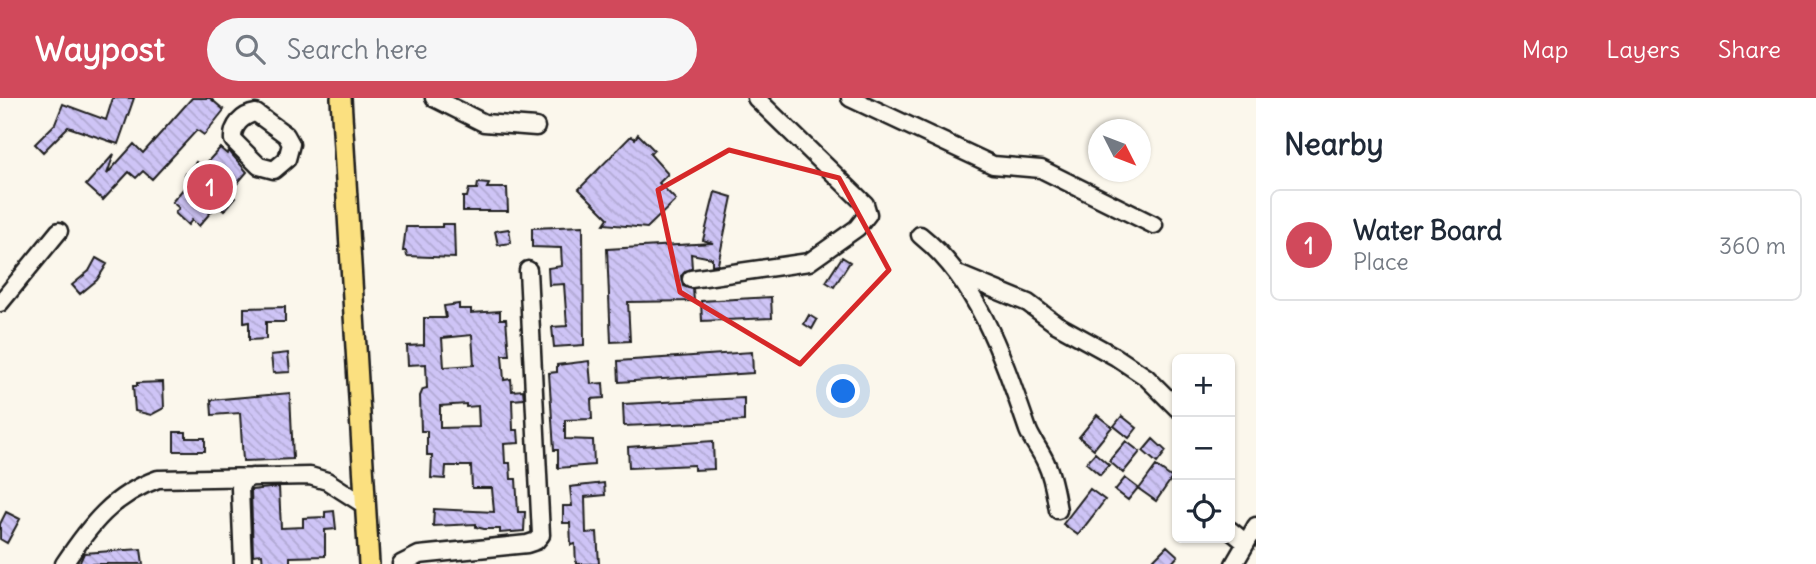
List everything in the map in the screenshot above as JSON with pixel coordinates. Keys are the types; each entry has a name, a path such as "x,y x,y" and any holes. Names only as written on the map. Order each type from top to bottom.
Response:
{"main road":[{"path":"341,98 369,564"}],"street":[{"path":"246,116 255,98"},
{"path":"434,98 484,123 536,128"},
{"path":"691,279 809,262 857,228 868,214 865,204 756,98"},
{"path":"850,98 993,165 1041,169 1154,225"},
{"path":"0,303 59,231"},
{"path":"920,235 960,275 1018,395 1029,432 1047,464 1058,510"},
{"path":"401,564 419,555 527,544 536,541 541,535 528,270"},
{"path":"960,275 1028,303 1056,324 1146,377 1172,403"},
{"path":"64,564 97,517 120,498 139,486 178,477 317,477 366,506"},
{"path":"243,564 240,488 243,481 251,478"},
{"path":"1234,564 1256,526"},
{"path":"1235,534 1246,542"}],"highlighted area":[{"path":"729,150 839,178 889,270 800,364 680,292 658,190"}],"building":[{"path":"113,98 134,98 118,144 68,127 43,152 35,144 55,124 63,104 106,120"},
{"path":"192,98 210,98 224,110 204,135 197,130 152,179 143,171 136,178 129,172 103,200 86,185 114,154 107,174 134,144 143,153"},
{"path":"638,134 654,150 650,154 668,174 659,183 676,200 647,228 604,224 608,218 579,189 631,136 635,139"},
{"path":"220,148 227,154 229,151 247,172 229,193 235,198 224,211 217,205 199,226 192,220 188,225 175,213 179,208 172,202 191,180 185,175 196,162 202,168"},
{"path":"478,183 489,184 487,188 507,188 508,211 463,211 463,197 467,197 469,189 477,189"},
{"path":"715,192 732,197 718,264 712,265 712,258 691,254 692,268 681,276 683,286 693,289 694,301 628,302 630,341 611,342 607,249 713,243 703,240"},
{"path":"442,224 454,224 455,258 407,256 406,251 403,251 406,227 442,227"},
{"path":"583,226 584,345 554,347 552,327 567,326 564,284 549,285 548,268 562,266 561,248 532,247 532,228"},
{"path":"509,229 511,243 498,245 495,231"},
{"path":"842,257 850,262 834,287 826,282"},
{"path":"96,258 107,264 97,280 80,294 72,285 89,271"},
{"path":"771,297 772,318 702,321 701,301"},
{"path":"459,304 459,309 471,309 471,313 500,311 500,319 506,319 509,355 502,355 504,380 511,379 512,391 523,390 524,399 512,400 513,430 518,430 519,443 504,444 505,463 510,463 511,479 516,479 518,512 525,512 524,531 500,533 500,529 484,529 476,527 476,524 433,526 434,509 494,512 492,488 472,488 471,466 446,466 445,479 431,478 432,455 427,455 427,431 421,431 420,396 423,389 427,388 426,364 408,365 407,346 424,345 424,318 446,318 444,306","holes":["472,335 474,365 444,367 442,338","466,404 466,407 478,406 479,427 440,428 440,406"]},
{"path":"285,307 285,322 266,322 266,339 249,340 249,322 244,323 244,308"},
{"path":"809,315 817,320 812,329 804,324"},
{"path":"752,352 753,373 619,382 618,361"},
{"path":"288,353 290,372 273,373 271,355"},
{"path":"589,361 591,384 603,383 604,398 591,399 592,419 565,420 565,439 593,440 594,465 558,468 558,450 554,450 549,373 557,372 557,365"},
{"path":"163,382 164,408 151,415 135,411 133,386 137,386 137,383"},
{"path":"290,393 293,459 243,461 240,413 212,415 211,400"},
{"path":"744,398 744,421 624,426 623,404"},
{"path":"1097,415 1112,427 1094,449 1079,437"},
{"path":"1122,416 1137,428 1129,438 1114,426"},
{"path":"174,432 186,432 186,438 205,438 205,451 174,451"},
{"path":"1153,439 1166,451 1157,463 1143,451"},
{"path":"713,441 714,469 694,470 694,465 629,468 628,447"},
{"path":"1126,441 1140,452 1123,473 1109,461"},
{"path":"1095,453 1109,465 1100,475 1086,463"},
{"path":"1156,466 1172,478 1156,501 1139,489"},
{"path":"1125,478 1138,488 1128,500 1115,490"},
{"path":"604,483 605,495 585,497 586,533 597,532 599,564 576,564 575,544 571,545 570,523 563,523 563,506 572,506 570,487"},
{"path":"279,487 281,528 303,527 303,518 325,517 325,512 334,511 336,529 325,530 325,556 290,557 290,564 263,564 262,554 253,555 251,490"},
{"path":"1090,489 1105,500 1078,535 1063,524"},
{"path":"6,512 20,519 7,543 0,539 0,524"},
{"path":"1167,546 1178,556 1171,564 1149,564"},
{"path":"141,549 143,564 79,564 84,553"}],"place":[{"name":"Water Board","path":"210,187"}]}
